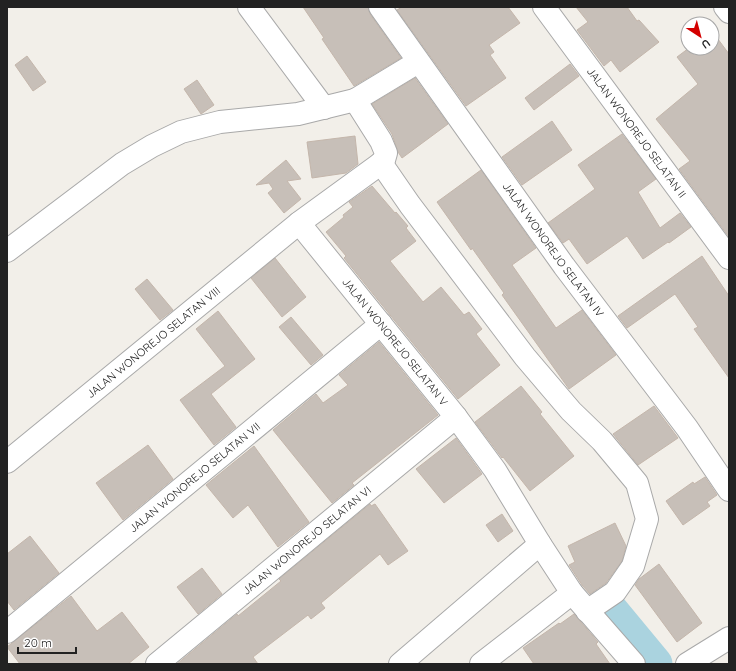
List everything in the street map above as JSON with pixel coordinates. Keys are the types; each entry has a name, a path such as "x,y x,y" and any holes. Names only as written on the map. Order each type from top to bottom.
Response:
{"street":[{"path":"248,7 324,108"},
{"name":"JALAN WONOREJO SELATAN II","path":"544,7 729,258"},
{"path":"725,7 729,12"},
{"name":"JALAN WONOREJO SELATAN IV","path":"385,9 418,62 564,266 687,428 729,490"},
{"path":"7,251 122,164 152,146 181,132 220,122 298,114 355,100 418,62"},
{"path":"299,223 384,160 386,153 381,141 355,100"},
{"path":"376,167 410,205 525,357 571,411 602,441 637,483 647,519 634,566 615,592 587,610"},
{"name":"JALAN WONOREJO SELATAN V","path":"299,223 456,417 495,470 572,593 634,664"},
{"name":"JALAN WONOREJO SELATAN VIII","path":"7,462 299,223"},
{"name":"JALAN WONOREJO SELATAN VII","path":"7,632 382,324"},
{"name":"JALAN WONOREJO SELATAN VI","path":"157,664 456,417"},
{"path":"400,664 540,544"},
{"path":"481,664 572,593"},
{"path":"687,664 729,638"}],"building":[{"path":"303,7 368,7 370,14 401,58 354,86 322,39 324,38"},
{"path":"402,7 508,7 520,23 489,45 494,52 490,55 506,78 466,106 397,10"},
{"path":"576,7 627,7 637,21 639,20 659,42 620,72 611,60 604,66 577,30 588,22"},
{"path":"720,42 729,54 729,237 679,169 690,161 656,119 698,84 677,57 680,55 680,56 720,56"},
{"path":"27,56 46,82 33,91 15,65"},
{"path":"570,64 579,76 534,110 525,98"},
{"path":"415,78 448,124 402,158 398,152 392,134 372,104"},
{"path":"197,80 214,105 201,114 184,89"},
{"path":"552,121 572,150 522,185 502,157"},
{"path":"622,134 656,179 638,192 660,228 680,213 691,227 643,259 627,236 587,264 569,239 563,243 548,223 595,189 578,165"},
{"path":"355,136 358,164 346,173 312,178 307,142"},
{"path":"286,160 301,179 287,181 301,199 284,213 268,193 273,189 269,183 256,185"},
{"path":"481,170 536,248 512,265 556,328 582,310 616,355 569,389 502,295 504,293 437,202"},
{"path":"372,186 408,226 406,228 416,241 390,261 423,302 441,287 464,315 469,312 482,329 476,334 500,365 458,399 344,258 346,256 326,232 344,217 343,215 353,207 349,202"},
{"path":"702,256 729,296 729,378 694,329 698,327 675,294 627,328 618,316"},
{"path":"275,258 306,297 282,317 251,278"},
{"path":"147,279 173,310 160,320 135,289"},
{"path":"218,311 255,359 211,394 236,427 214,445 180,400 225,366 196,329"},
{"path":"291,317 323,355 311,365 279,327"},
{"path":"379,342 438,415 352,483 354,485 332,503 273,430 316,394 323,403 348,385 339,375"},
{"path":"521,386 542,412 540,414 574,456 530,491 503,457 502,458 475,422"},
{"path":"654,406 678,438 638,465 613,434"},
{"path":"456,438 482,474 444,503 416,469"},
{"path":"148,445 173,479 123,520 96,483"},
{"path":"254,446 309,522 278,547 248,505 233,518 206,485"},
{"path":"705,477 717,495 707,502 710,506 683,525 666,501 693,482 694,484"},
{"path":"370,504 371,506 375,504 408,551 388,565 380,554 321,603 325,608 311,619 308,615 253,657 258,664 177,664 237,614 238,616 281,581 279,579"},
{"path":"502,514 513,531 498,542 486,525"},
{"path":"615,523 626,546 622,561 606,583 590,594 582,585 569,565 575,562 568,546"},
{"path":"30,536 59,573 14,610 7,601 7,554"},
{"path":"659,564 702,623 677,642 635,585 639,579"},
{"path":"202,568 222,594 198,614 177,587"},
{"path":"71,596 97,631 122,612 149,647 128,664 20,664 7,647"},
{"path":"574,614 598,642 596,644 610,664 534,664 523,648"}],"waterway":[{"path":"607,606 655,664"}]}
